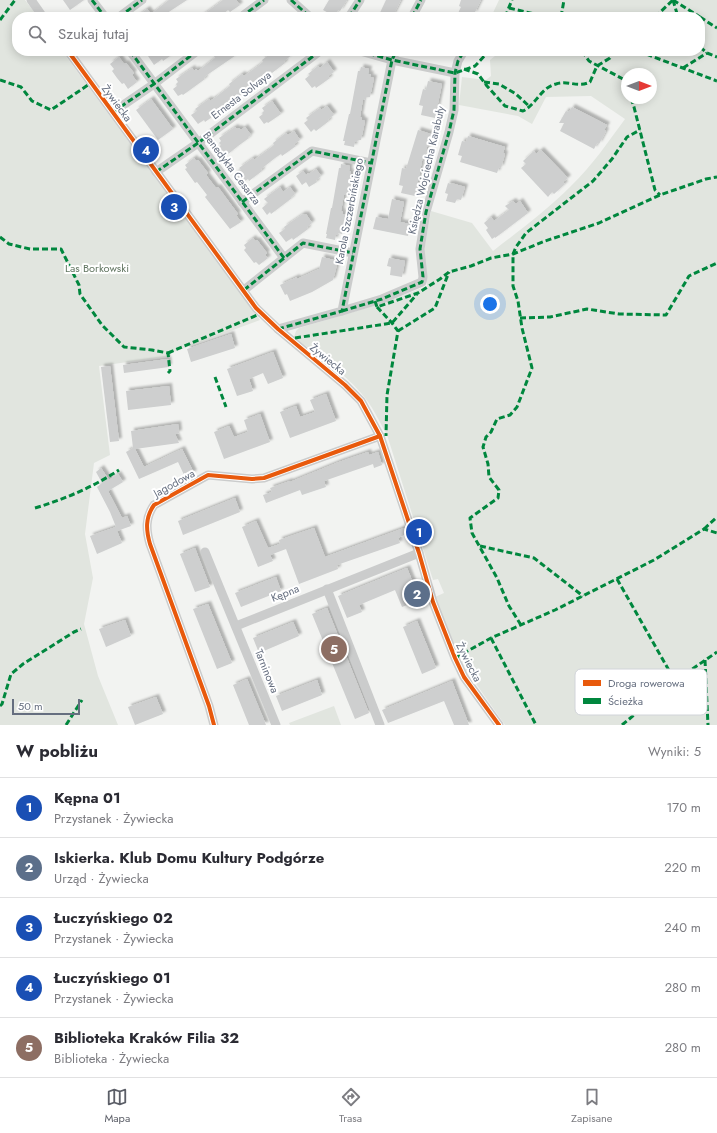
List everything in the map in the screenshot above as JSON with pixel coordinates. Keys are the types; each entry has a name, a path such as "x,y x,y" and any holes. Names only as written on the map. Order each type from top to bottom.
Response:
{"street":[{"path":"30,0 39,12"},
{"path":"92,0 101,12"},
{"path":"126,12 142,0"},
{"path":"248,12 264,0"},
{"path":"291,0 304,12"},
{"path":"352,12 360,0"},
{"path":"415,12 421,0"},
{"name":"Żywiecka","path":"72,56 256,308 278,330 345,385 361,401 380,436 419,553 433,602 464,677 499,725"},
{"name":"Benedykta Cesarza","path":"134,56 284,258"},
{"path":"113,112 154,84 190,56"},
{"name":"Ernesta Solvaya","path":"156,172 198,143 313,56"},
{"path":"378,56 456,73"},
{"name":"Karola Szczerbińskiego","path":"342,310 394,56"},
{"name":"Księdza Wojciecha Karabuły","path":"342,310 382,300 422,282 423,277 420,249 426,212 454,110 456,73 458,61 461,56"},
{"path":"242,202 312,152 371,162"},
{"path":"244,290 303,243 353,253"},
{"path":"278,330 342,310"},
{"name":"Jagodowa","path":"214,725 209,706 152,552 146,525 149,512 154,505 208,475 252,479 264,478 380,436"},
{"path":"205,552 236,626"},
{"name":"Kępna","path":"236,626 419,553"},
{"path":"327,589 380,725"},
{"name":"Tarninowa","path":"236,626 276,725"}],"green space":[{"name":"Las Borkowski","path":"0,0 25,0 34,12 12,12 12,56 66,56 171,199 168,201 178,215 181,212 260,320 171,353 171,356 99,366 110,455 94,463 85,534 93,578 84,624 98,676 118,725 0,725"},
{"path":"499,0 717,0 717,725 505,725 460,659 435,597 444,593 438,579 433,580 387,435 369,403 354,385 294,337 299,328 384,303 427,286 424,251 431,211 472,223 493,251 543,212 579,178 593,162 625,119 591,96 546,97 532,124 518,116 459,105 462,77 486,80 491,76 490,60 495,56 705,56 705,12 493,12"},
{"path":"334,706 341,725 290,725 289,723"}],"building":[{"path":"63,0 84,0 70,10"},
{"path":"169,0 187,0 169,12 154,12"},
{"path":"223,0 236,0 240,5 230,12 228,10 225,12 207,12"},
{"path":"329,0 347,0 340,11 327,12 323,10"},
{"path":"386,0 401,0 395,12 380,12"},
{"path":"461,0 481,0 475,12 458,12 461,7 459,6"},
{"path":"148,56 170,56 163,61 162,59 154,65"},
{"path":"214,56 235,56 207,75 204,78 205,79 183,95 178,96 173,89 177,86 176,84 178,82 176,79 192,68 194,71 196,69 198,71 215,58"},
{"path":"267,56 290,56 284,61 285,63 272,73 270,71 250,85 252,87 238,97 237,95 217,110 219,112 205,122 204,120 198,124 191,115 197,111 195,109 209,99 210,101 216,97 242,74 244,76 263,62 262,60"},
{"path":"119,57 134,73 132,75 137,82 128,89 124,83 122,84 117,78 112,71 114,69 110,64"},
{"path":"327,62 334,72 328,76 330,78 316,88 315,86 312,88 305,79 310,75 308,74 318,66 320,68"},
{"path":"361,67 369,69 368,74 371,74 370,77 374,78 370,97 366,97 366,100 363,99 360,117 365,121 361,140 355,142 354,147 344,145 345,141 343,141 358,71 360,71"},
{"path":"428,81 442,84 435,118 421,115 423,106 419,105 423,89 426,90"},
{"path":"151,99 173,129 158,140 136,110"},
{"path":"272,101 281,114 264,124 259,117 264,111 262,108"},
{"path":"327,106 334,115 316,131 314,129 311,132 304,123 308,120 306,118 320,108 321,110"},
{"path":"572,107 607,125 604,130 606,131 599,144 597,143 594,149 560,131 564,123 559,123 566,111 569,112"},
{"path":"235,127 241,130 245,127 251,135 227,155 226,153 222,156 217,148 221,145 219,143 221,141 219,138"},
{"path":"418,130 431,134 426,150 427,154 423,156 415,196 401,193 403,186 399,185 402,168 406,169"},
{"path":"294,131 300,140 294,144 296,146 282,156 281,154 275,158 249,181 248,179 242,183 235,174 241,170 239,168 268,150 274,145 273,143 286,133 288,135"},
{"path":"468,136 505,147 503,153 505,154 501,168 499,167 497,173 460,162 462,156 458,155 462,141 466,142"},
{"path":"541,150 568,178 563,182 565,184 554,194 552,192 548,197 521,168 526,164 523,161 534,151 536,154"},
{"path":"194,158 196,161 198,160 208,173 206,175 216,188 218,187 238,214 236,215 241,222 230,229 205,197 207,195 197,182 195,183 185,169 187,168 185,165"},
{"path":"341,164 350,166 350,174 354,175 350,194 346,193 346,195 344,195 341,211 343,212 342,214 346,215 342,234 338,233 335,240 326,238 326,234"},
{"path":"316,169 321,176 316,180 317,182 309,187 306,182 302,185 296,176 303,171 306,175 308,173 309,174"},
{"path":"448,183 465,187 461,200 457,199 455,203 446,201 448,194 445,193"},
{"path":"280,187 283,192 290,187 295,194 271,214 270,212 267,215 262,208 268,203 264,199"},
{"path":"392,199 404,202 400,222 410,224 408,236 373,229 376,217 388,219"},
{"path":"513,201 516,204 520,201 528,213 492,239 486,230 488,228 484,223 491,217 494,221 509,210 505,206"},
{"path":"303,214 306,214 312,223 307,227 308,229 293,240 292,238 286,242 279,233 285,229 284,227"},
{"path":"253,238 255,241 257,240 267,253 265,255 268,258 259,265 256,262 254,263 244,250 246,248 244,245"},
{"path":"322,257 338,261 333,280 312,292 290,301 280,285 319,269"},
{"path":"389,258 405,261 402,277 390,275 391,267 387,266"},
{"path":"231,334 235,348 191,362 187,349"},
{"path":"273,352 283,378 268,384 263,373 249,379 253,391 237,396 227,369"},
{"path":"168,359 169,367 124,373 123,365"},
{"path":"110,366 119,441 110,442 101,367"},
{"path":"169,386 171,405 128,410 126,391"},
{"path":"326,394 336,421 290,438 280,412 296,406 300,417 315,412 310,400"},
{"path":"260,414 270,442 224,459 214,432 229,426 234,437 248,432 244,420"},
{"path":"178,424 179,433 175,434 179,443 135,449 144,467 182,449 194,473 185,477 178,462 139,479 126,452 133,448 131,431"},
{"path":"368,452 369,455 378,452 382,465 374,468 373,464 324,481 326,487 302,495 300,490 266,503 263,495 272,492 270,488 290,482"},
{"path":"101,468 109,480 118,474 123,482 108,491 122,518 127,516 131,526 117,531 122,543 97,554 90,536 116,527 97,487 102,483 96,472"},
{"path":"235,498 240,512 183,535 178,521"},
{"path":"256,521 268,548 280,544 279,540 314,528 325,557 404,528 406,534 398,538 400,543 337,565 338,569 299,584 286,549 270,555 273,561 258,567 242,527"},
{"path":"195,548 210,587 195,592 180,554"},
{"path":"407,568 420,600 402,607 395,590 359,605 362,612 347,618 338,596"},
{"path":"276,577 281,591 241,607 235,593"},
{"path":"208,604 232,663 217,669 193,609"},
{"path":"327,608 369,713 355,719 312,614"},
{"path":"125,620 131,636 106,647 99,629"},
{"path":"417,621 436,668 422,674 403,627"},
{"path":"293,622 299,636 259,653 253,638"},
{"path":"247,679 266,725 249,725 233,685"},
{"path":"317,680 322,695 282,711 276,696"},
{"path":"452,681 469,725 454,725 444,701 388,723 382,710"},
{"path":"156,697 163,714 135,725 128,707"}],"marked path":[{"path":"0,20 15,0"},
{"path":"92,0 101,12"},
{"path":"126,12 142,0"},
{"path":"248,12 264,0"},
{"path":"291,0 304,12"},
{"path":"352,12 360,0"},
{"path":"415,12 421,0"},
{"path":"507,12 512,0"},
{"path":"562,12 564,0"},
{"path":"673,0 692,12"},
{"path":"673,0 677,12"},
{"path":"660,12 673,0"},
{"path":"509,8 526,12"},
{"path":"705,20 717,28"},
{"path":"705,51 717,57"},
{"path":"134,56 284,258"},
{"path":"113,112 154,84 190,56"},
{"path":"156,172 198,143 313,56"},
{"path":"378,56 455,73 475,66 484,56"},
{"path":"278,329 342,311 394,56"},
{"path":"342,311 382,299 422,282 423,277 420,249 426,212 454,110 455,73 461,56"},
{"path":"586,56 589,61 621,78"},
{"path":"464,69 478,74 505,106 523,111 528,108 542,92 551,86 560,83 586,84 590,82 597,66 611,56"},
{"path":"651,56 717,81"},
{"path":"683,68 702,56"},
{"path":"0,80 21,87 32,101 51,110 91,83"},
{"path":"484,82 499,84 516,94 530,107"},
{"path":"633,104 655,190 660,195"},
{"path":"521,625 509,606 497,578 472,533 470,518 498,498 499,490 489,477 488,464 483,447 486,437 491,432 497,419 510,415 517,407 532,368 522,328 518,301 513,286 513,254 526,233 593,181 612,159 627,137 640,130"},
{"path":"242,202 312,151 371,163"},
{"path":"375,301 377,307 418,293 449,272 471,266 491,258 513,254 545,241 599,223 660,195 706,179 717,177"},
{"path":"0,237 9,244 30,249 61,249 79,285 80,294 102,325 124,347 168,353 170,371 168,373"},
{"path":"244,290 303,243 353,253"},
{"path":"520,318 550,317 587,309 619,314 666,315 689,276 717,263"},
{"path":"398,331 435,308 449,272"},
{"path":"295,338 392,323 417,294"},
{"path":"377,307 398,331 387,395 386,436"},
{"path":"168,353 262,313"},
{"path":"215,377 226,407"},
{"path":"35,508 78,492 119,470"},
{"path":"704,529 717,517"},
{"path":"455,658 491,638 555,610 654,560 704,529 717,533"},
{"path":"480,546 534,558 583,596"},
{"path":"617,579 668,669"},
{"path":"0,706 2,704 11,674 23,664 81,629"},
{"path":"491,638 536,725"},
{"path":"692,669 717,652"},
{"path":"705,660 705,669"},
{"path":"66,725 82,700"},
{"path":"707,703 708,725"},
{"path":"622,725 634,715"}],"cycle path":[{"path":"72,56 256,308 278,329 345,385 361,401 380,436 419,553 433,602 455,658 464,677 499,725"},
{"path":"214,725 209,706 150,544 147,524 151,510 154,505 208,475 252,479 264,478 380,436"}],"place":[{"name":"Łuczyńskiego 01","path":"146,150"},
{"name":"Łuczyńskiego 02","path":"174,207"},
{"name":"Kępna 01","path":"419,532"},
{"name":"Iskierka. Klub Domu Kultury Podgórze","path":"417,594"},
{"name":"Biblioteka Kraków Filia 32","path":"334,649"}]}
